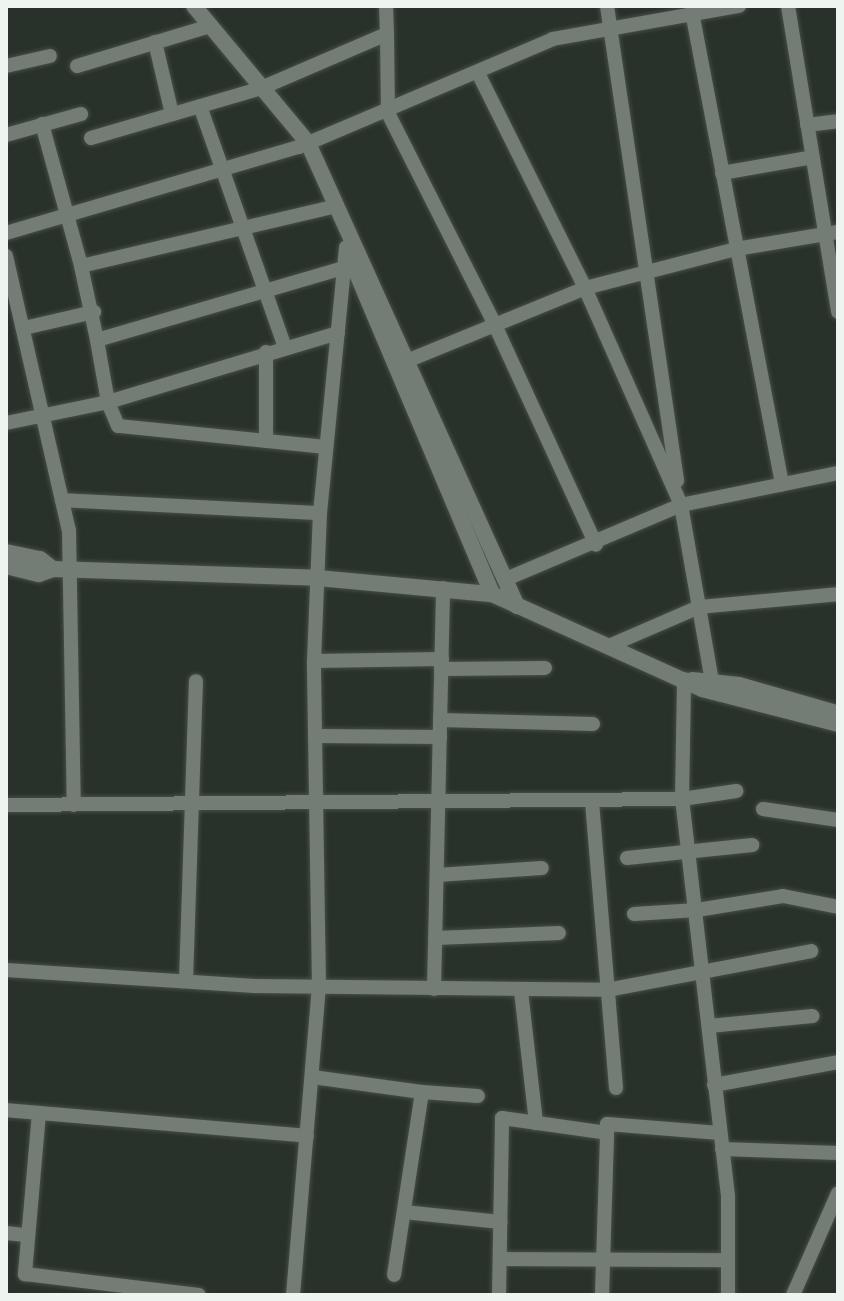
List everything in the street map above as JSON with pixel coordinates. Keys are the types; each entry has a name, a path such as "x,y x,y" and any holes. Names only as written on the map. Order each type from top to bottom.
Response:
{"street":[{"path":"194,6 301,141 402,363 492,594"},
{"path":"386,6 388,113 494,323 596,545"},
{"path":"607,6 644,271 713,686"},
{"path":"6,233 63,213 223,172 301,141 388,113 553,39 739,6"},
{"path":"788,6 813,157 832,232 838,312"},
{"path":"692,12 782,484"},
{"path":"77,66 210,26"},
{"path":"91,138 259,89 387,34"},
{"path":"155,42 172,114"},
{"path":"6,66 50,56"},
{"path":"478,73 585,288 681,505"},
{"path":"200,106 285,347"},
{"path":"6,135 81,114"},
{"path":"807,125 838,121"},
{"path":"42,124 63,213 94,312 108,402 118,426 326,447"},
{"path":"301,141 346,247 517,606"},
{"path":"722,173 813,157"},
{"path":"81,266 240,226 329,208"},
{"path":"402,363 585,288 736,249 832,232"},
{"path":"293,1295 319,987 314,661 320,513 346,247"},
{"path":"6,256 62,500 72,572 74,805"},
{"path":"97,340 344,268"},
{"path":"24,328 94,312"},
{"path":"6,423 108,402 266,352 338,333"},
{"path":"266,352 266,441"},
{"path":"506,579 596,545 681,505 838,473"},
{"path":"62,500 320,513"},
{"path":"6,552 40,559 53,569 72,572 318,578 492,594 687,680 838,713"},
{"path":"6,566 39,574 53,569"},
{"path":"434,989 443,588"},
{"path":"609,646 699,607 838,594"},
{"path":"314,661 545,668"},
{"path":"687,680 682,799 705,971 721,1141 728,1295"},
{"path":"186,981 196,681"},
{"path":"713,686 838,724"},
{"path":"440,720 593,724"},
{"path":"315,736 440,737"},
{"path":"6,805 592,802 682,799 736,791"},
{"path":"592,802 616,1088"},
{"path":"763,809 838,820"},
{"path":"627,858 752,845"},
{"path":"437,875 542,868"},
{"path":"634,914 697,910 783,896 838,907"},
{"path":"436,938 559,933"},
{"path":"6,970 319,987 607,990 811,951"},
{"path":"521,991 536,1123"},
{"path":"709,1026 813,1016"},
{"path":"714,1085 838,1062"},
{"path":"312,1077 478,1096"},
{"path":"394,1275 422,1092"},
{"path":"6,1110 307,1136"},
{"path":"39,1113 23,1267 33,1278 199,1295"},
{"path":"499,1295 502,1118 607,1133"},
{"path":"602,1295 607,1124 721,1141 838,1153"},
{"path":"793,1295 838,1193"},
{"path":"404,1212 500,1222"},
{"path":"6,1233 26,1235"},
{"path":"500,1259 728,1260"}]}
